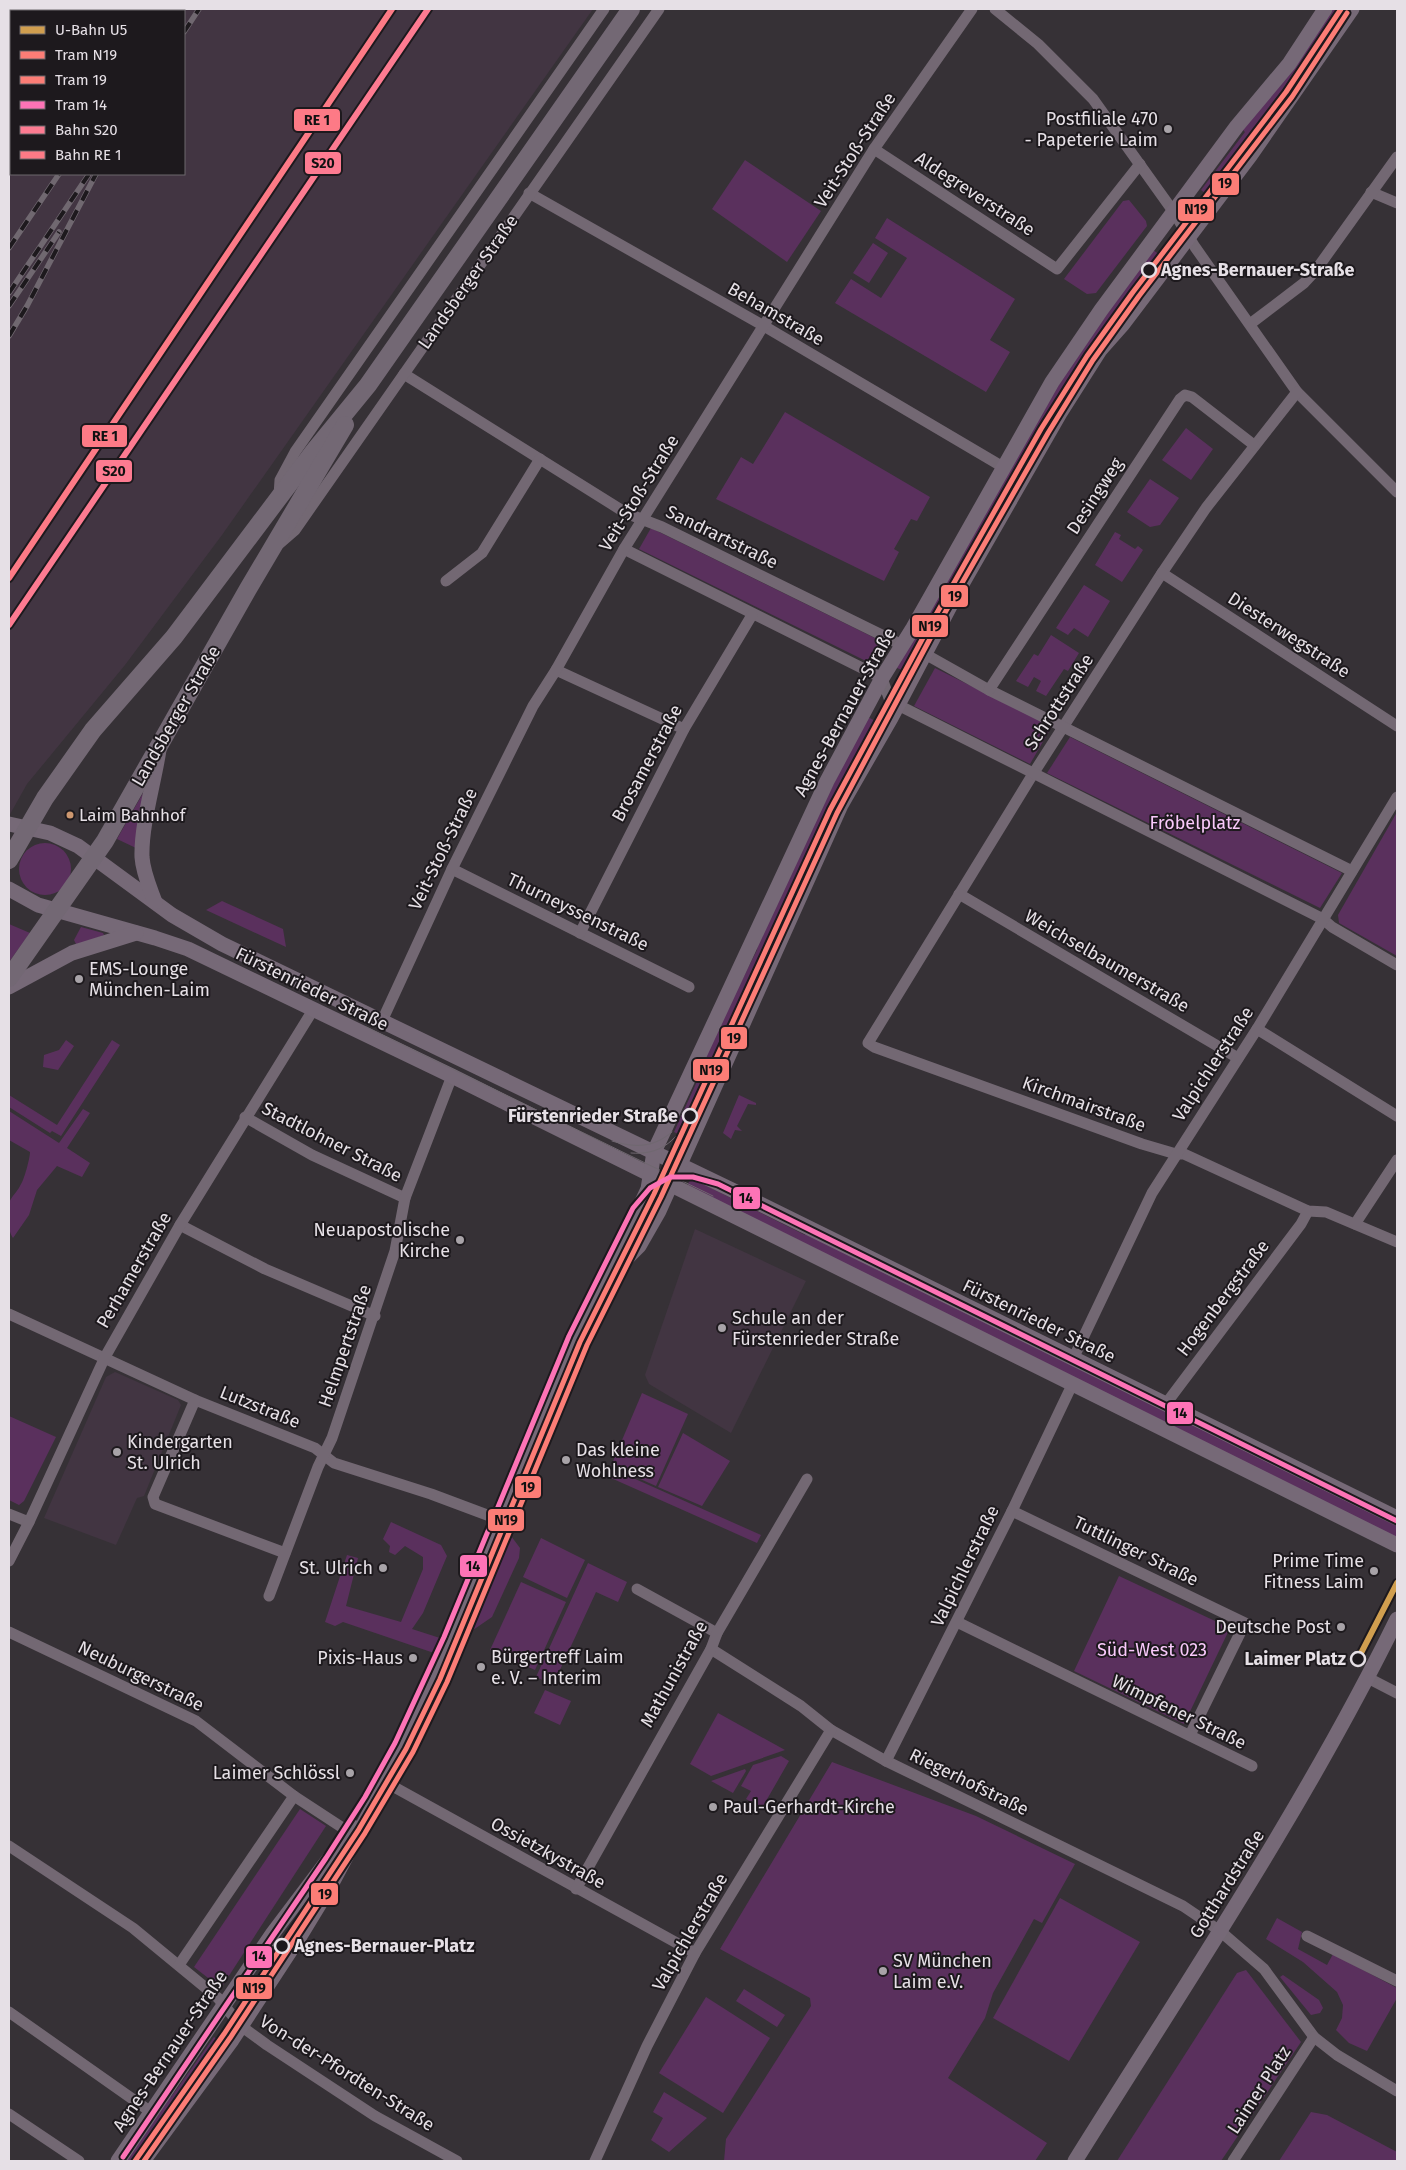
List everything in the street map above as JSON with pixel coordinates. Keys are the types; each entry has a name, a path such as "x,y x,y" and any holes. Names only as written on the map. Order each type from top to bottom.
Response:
{"main road":[{"name":"Landsberger Straße","path":"9,978 94,857 368,386 631,9"},
{"name":"Agnes-Bernauer-Straße","path":"143,2161 241,2026 331,1885 438,1678 578,1340 648,1189 652,1175 654,1152 827,781 882,678 1052,382 1101,310 1173,211 1237,126 1289,64 1324,9"},
{"name":"Agnes-Bernauer-Straße","path":"609,1276 639,1246 671,1185 841,805 1060,413 1100,350 1123,324 1256,148 1352,9"},
{"name":"Landsberger Straße","path":"9,860 45,798 94,730 174,636 314,452 368,386"},
{"path":"155,902 145,874 142,858 144,831 160,742"},
{"name":"Fürstenrieder Straße","path":"9,824 27,827 62,838 94,857 172,915 222,944 680,1166 1077,1352 1165,1405 1397,1518"},
{"name":"Fürstenrieder Straße","path":"9,889 26,900 188,949 452,1076 1397,1545"},
{"path":"9,987 72,953 136,932"},
{"name":"Gotthardstraße","path":"1075,2161 1303,1796 1368,1678 1397,1619"},
{"name":"Agnes-Bernauer-Straße","path":"118,2161 273,1934 381,1788"}],"street":[{"name":"Landsberger Straße","path":"279,500 280,480 295,452 604,9"},
{"name":"Landsberger Straße","path":"271,550 295,530 659,9"},
{"name":"Veit-Stoß-Straße","path":"382,1022 452,869 533,706 556,670 624,549 874,149 972,9"},
{"path":"995,9 1038,44 1093,99 1173,211 1297,392 1397,492"},
{"path":"514,139 532,152"},
{"name":"Aldegreverstraße","path":"874,149 1057,269 1140,164"},
{"path":"1250,324 1304,283 1397,157"},
{"path":"1371,192 1397,203"},
{"name":"Behamstraße","path":"529,193 764,326 1003,467"},
{"path":"367,351 384,362"},
{"name":"Sandrartstraße","path":"404,374 626,513 662,527 902,645"},
{"name":"Schrottstraße","path":"868,1043 1033,774 1162,573 1206,508 1297,392"},
{"name":"Desingweg","path":"989,690 1185,394 1192,397 1254,445"},
{"path":"446,581 482,552 540,459"},
{"path":"624,549 752,615 882,678 889,698 898,704 1033,774 1323,919 1332,927 1397,965"},
{"name":"Diesterwegstraße","path":"1162,573 1397,726"},
{"name":"Brosamerstraße","path":"580,933 684,729 752,615"},
{"path":"925,654 989,690 1352,871"},
{"path":"556,670 684,729"},
{"name":"Valpichlerstraße","path":"1077,1352 1130,1236 1152,1193 1257,1029 1397,797"},
{"name":"Thurneyssenstraße","path":"452,869 689,987"},
{"name":"Weichselbaumerstraße","path":"959,894 1238,1058"},
{"name":"Perhamerstraße","path":"9,1560 29,1522 105,1357 180,1225 313,1010"},
{"path":"1257,1029 1397,1116"},
{"name":"Kirchmairstraße","path":"868,1043 1176,1154 1184,1154 1308,1210 1326,1212 1397,1242"},
{"name":"Helmpertstraße","path":"269,1596 323,1455 332,1438 375,1316 395,1251 405,1198 452,1076"},
{"name":"Stadtlohner Straße","path":"245,1118 312,1155 405,1198"},
{"path":"1355,1224 1397,1160"},
{"name":"Hogenbergstraße","path":"1165,1405 1301,1224 1308,1210"},
{"path":"180,1225 264,1269 375,1316"},
{"name":"Lutzstraße","path":"9,1314 195,1400 315,1448 334,1463 432,1494 503,1521"},
{"name":"Valpichlerstraße","path":"886,1761 1012,1511 1072,1385"},
{"path":"195,1400 153,1497 155,1504 285,1553"},
{"name":"Mathunistraße","path":"576,1889 711,1649 717,1632 807,1479"},
{"name":"Tuttlinger Straße","path":"1012,1511 1245,1623 1190,1735"},
{"path":"9,1514 29,1522"},
{"path":"638,1589 717,1632"},
{"name":"Wimpfener Straße","path":"957,1622 1252,1766"},
{"name":"Neuburgerstraße","path":"9,1632 196,1721 294,1796 349,1832"},
{"name":"Riegerhofstraße","path":"711,1649 801,1706 831,1730 886,1761 1184,1906 1220,1931 1264,1969 1314,2037 1336,2055 1397,2091"},
{"path":"1368,1678 1397,1693"},
{"name":"Valpichlerstraße","path":"595,2161 646,2046 695,1953 831,1730"},
{"name":"Ossietzkystraße","path":"381,1788 695,1953"},
{"path":"179,1965 294,1796"},
{"name":"Von-der-Pfordten-Straße","path":"9,1846 133,1928 179,1965 224,2006 241,2026 344,2096 456,2161"},
{"path":"1307,1936 1397,1980"},
{"path":"9,2012 151,2112"},
{"name":"Laimer Platz","path":"1233,2161 1314,2037"},
{"path":"9,2114 79,2161"}],"shaded area":[{"path":"593,9 222,535 125,665 27,784 9,816 10,17 10,175 185,175 185,10 15,10"},
{"name":"Schule an der Fürstenrieder Straße","path":"695,1229 806,1281 731,1433 649,1384 645,1375"},
{"name":"Kindergarten St. UIrich","path":"115,1372 178,1400 181,1405 144,1496 137,1498 116,1545 44,1518 106,1377"}],"green space":[{"path":"1331,9 1346,9 1211,198 1201,190 1245,132 1242,129"},
{"path":"745,160 821,211 787,262 712,209"},
{"path":"1129,200 1146,221 1147,226 1096,293 1087,294 1064,279 1123,201"},
{"path":"887,218 1015,299 990,340 1010,352 986,392 835,303 851,279 881,298 907,258 875,238"},
{"path":"873,243 888,253 869,283 853,273"},
{"path":"1152,249 1161,256 1119,313 1123,316 908,673 895,667 1066,372"},
{"path":"785,412 930,497 917,521 911,519 894,549 899,552 884,581 716,499 741,457 753,464"},
{"path":"1186,428 1213,449 1191,480 1162,460"},
{"path":"1150,479 1179,498 1160,525 1150,527 1127,512"},
{"path":"651,528 883,642 872,664 639,549"},
{"path":"1115,532 1121,535 1119,539 1135,549 1138,546 1143,550 1122,582 1095,565"},
{"path":"1084,585 1110,601 1088,637 1074,628 1068,635 1056,628"},
{"path":"1051,635 1079,653 1068,671 1064,669 1046,696 1036,691 1041,681 1034,677 1028,687 1016,681 1034,654 1038,656"},
{"path":"935,668 1052,726 1030,764 914,706"},
{"path":"866,716 881,724 773,943 770,943 764,955 766,956 731,1031 717,1072 712,1070 682,1136 674,1132 704,1066 700,1064 757,950 758,942"},
{"name":"Fröbelplatz","path":"1070,737 1342,873 1320,908 1047,773"},
{"path":"143,793 136,848 117,839"},
{"path":"1397,812 1397,956 1339,923 1338,915"},
{"path":"40,843 50,843 64,850 71,864 71,874 64,888 50,895 40,895 30,891 23,884 19,874 19,864 23,854 30,847"},
{"path":"222,901 283,929 286,947 206,910"},
{"path":"9,924 30,933 9,962"},
{"path":"81,927 103,933 104,935 77,946 74,940"},
{"path":"66,1040 74,1046 58,1070 43,1067 44,1055 59,1050"},
{"path":"112,1040 120,1045 61,1136 52,1131 50,1133 9,1107 9,1095 57,1125"},
{"path":"739,1095 756,1103 756,1105 748,1104 737,1126 742,1131 735,1130 731,1139 723,1133"},
{"path":"83,1109 90,1113 67,1148 90,1163 82,1177 57,1166 37,1190 29,1215 13,1238 9,1226 8,1207 23,1179 30,1152 9,1140 9,1111 59,1143"},
{"path":"691,1178 805,1235 806,1232 1397,1526 1397,1539 687,1186"},
{"path":"642,1393 688,1414 656,1486 611,1466"},
{"path":"9,1416 56,1437 24,1501 19,1505 9,1500"},
{"path":"683,1433 730,1461 702,1506 658,1487"},
{"path":"606,1466 761,1535 757,1543 602,1474"},
{"path":"391,1522 441,1545 447,1556 423,1613 412,1629 440,1638 434,1653 343,1622 335,1626 325,1622 347,1555 358,1558 346,1606 401,1622 423,1569 423,1557 405,1546 395,1555 389,1552 390,1546 383,1539"},
{"path":"511,1536 520,1548 519,1558 492,1617 473,1630"},
{"path":"541,1538 585,1560 567,1598 523,1577"},
{"path":"588,1563 627,1582 618,1602 596,1592 553,1685 536,1677"},
{"name":"Süd-West 023","path":"1119,1576 1230,1628 1184,1724 1074,1671"},
{"path":"521,1582 566,1602 535,1670 490,1650"},
{"path":"545,1690 571,1701 560,1725 534,1713"},
{"path":"718,1713 785,1750 711,1776 690,1764"},
{"path":"781,1756 789,1761 762,1808 746,1799 751,1791 741,1786 753,1765"},
{"name":"SV München Laim e.V.","path":"832,1762 976,1816 1075,1864 1042,1923 1034,1919 993,1993 985,2018 948,2078 1047,2143 1035,2161 724,2161 726,2139 811,2006 810,1998 720,1949"},
{"path":"745,1769 746,1771 733,1793 711,1781"},
{"path":"300,1809 326,1826 221,1988 194,1967"},
{"path":"1060,1898 1140,1942 1069,2061 993,2018"},
{"path":"1277,1918 1302,1932 1298,1949 1327,1965 1333,1954 1397,1988 1397,1998 1367,2051 1349,2043 1336,2030 1342,2018 1343,2005 1337,1992 1303,1962 1266,1939"},
{"path":"1246,1970 1301,2042 1221,2161 1117,2161 1237,1973"},
{"path":"1283,1975 1319,2000 1323,2008 1320,2013 1311,2015 1280,1977"},
{"path":"744,1989 785,2015 777,2027 736,2001"},
{"path":"706,1997 770,2038 723,2113 659,2073"},
{"path":"214,2037 223,2043 138,2161 126,2161 167,2095 171,2097"},
{"path":"664,2092 707,2118 669,2152 651,2140 663,2118 653,2112"},
{"path":"1311,2112 1327,2115 1397,2152 1397,2161 1279,2161"}],"tram line":[{"name":"N19","path":"135,2161 224,2034 359,1829 406,1749 440,1679 580,1342 654,1194 830,810 925,634 1041,429 1087,356 1133,292 1286,92 1341,9"},
{"name":"19","path":"144,2161 230,2038 365,1833 413,1752 447,1682 587,1345 661,1197 837,813 931,637 1048,433 1093,360 1139,296 1292,97 1347,13"},
{"path":"366,1027 713,1196"},
{"path":"631,1153 648,1152 662,1147 675,1138 685,1124"},
{"path":"612,1141 628,1145 651,1144 672,1132"},
{"name":"14","path":"123,2157 326,1858 365,1797 395,1743 444,1637 569,1336 633,1208 650,1188 670,1177 693,1177 718,1184 1397,1521"}],"railway":[{"path":"185,30 199,9"},
{"path":"9,248 58,175"},
{"path":"9,293 88,175"},
{"path":"9,336 27,306 95,175"},
{"path":"9,306 59,232"}],"metro line":[{"name":"U5","path":"1358,1659 1397,1583"}],"rail line":[{"name":"S20","path":"9,625 428,9"}],"transit line":[{"path":"9,578 392,9"}],"place":[{"name":"Postfiliale 470 - Papeterie Laim","path":"1168,129"},
{"name":"Agnes-Bernauer-Straße","path":"1149,270"},
{"name":"Laim Bahnhof","path":"70,815"},
{"name":"EMS-Lounge München-Laim","path":"79,979"},
{"name":"Fürstenrieder Straße","path":"690,1116"},
{"name":"Neuapostolische Kirche","path":"460,1240"},
{"name":"Schule an der Fürstenrieder Straße","path":"722,1328"},
{"name":"Kindergarten St. UIrich","path":"117,1452"},
{"name":"Das kleine Wohlness","path":"566,1460"},
{"name":"St. Ulrich","path":"383,1568"},
{"name":"Prime Time Fitness Laim","path":"1374,1571"},
{"name":"Deutsche Post","path":"1341,1627"},
{"name":"Pixis-Haus","path":"413,1658"},
{"name":"Laimer Platz","path":"1358,1659"},
{"name":"Bürgertreff Laim e. V. – Interim","path":"481,1667"},
{"name":"Laimer Schlössl","path":"350,1773"},
{"name":"Paul-Gerhardt-Kirche","path":"713,1807"},
{"name":"Agnes-Bernauer-Platz","path":"282,1946"},
{"name":"SV München Laim e.V.","path":"883,1971"}]}
